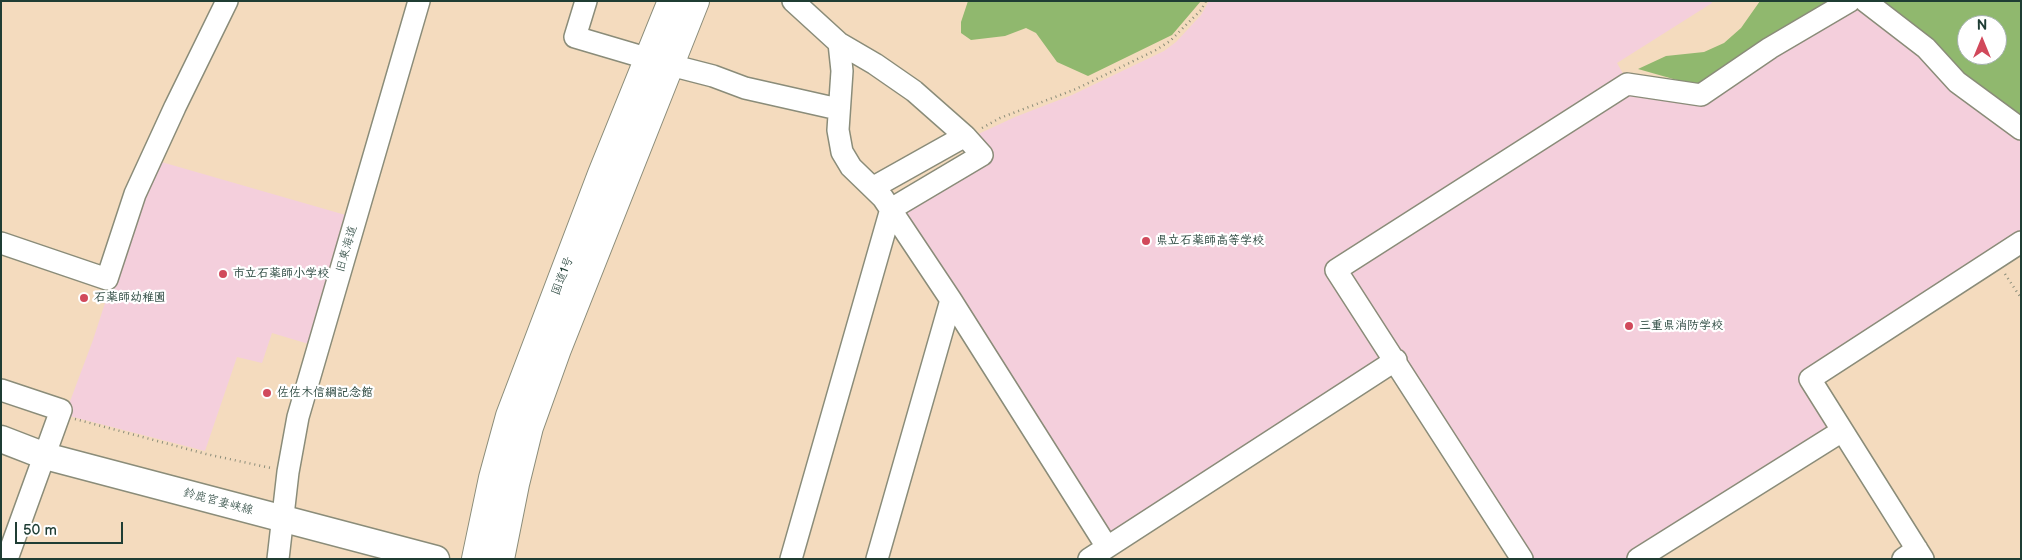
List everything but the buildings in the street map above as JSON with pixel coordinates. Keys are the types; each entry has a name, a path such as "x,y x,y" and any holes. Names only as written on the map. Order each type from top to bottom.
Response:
{"highway":[{"name":"国道1号","path":"476,559 493,478 510,416 602,174 672,1"},
{"name":"国道1号","path":"500,559 529,427 561,340 695,1"}],"main road":[{"name":"鈴鹿宮妻峡線","path":"1,440 45,456 281,520 338,532 436,559"}],"street":[{"path":"1,243 107,278 135,194 227,1"},
{"name":"旧東海道","path":"278,559 281,520 298,417 419,1"},
{"path":"586,1 575,37 636,55"},
{"path":"791,559 891,209 982,155 965,136 914,91 875,64 839,43 794,1"},
{"path":"1522,559 1396,360 1336,270 1627,84 1701,95 1770,48 1850,1"},
{"path":"1865,1 1926,48 1958,82 2021,129"},
{"path":"839,43 842,71 838,130 842,152 851,167 874,187 891,209 951,300 1107,547"},
{"path":"678,67 713,76 744,88 838,109"},
{"path":"874,187 965,136"},
{"path":"1914,556 1842,430 1810,379 2021,242"},
{"path":"878,559 951,300"},
{"path":"1088,559 1396,360"},
{"path":"1,390 60,412 8,558"},
{"path":"1638,559 1842,430"}],"path":[{"path":"965,136 1000,118 1076,89 1156,50 1170,41 1201,10 1206,1"},
{"path":"1995,258 2021,298"},
{"path":"60,412 206,454 288,472"}],"shaded area":[{"name":"県立石薬師高等学校","path":"1209,1 1711,1 1712,3 1617,63 1625,77 1330,268 1382,361 1111,535 904,214 990,156 974,136 1015,117 1072,95 1164,51 1176,42 1201,15"},
{"name":"三重県消防学校","path":"1851,8 1863,8 2021,138 2021,233 1801,376 1829,422 1827,432 1626,559 1531,559 1348,271 1631,91 1702,103"},
{"name":"市立石薬師小学校","path":"158,161 349,216 312,345 272,333 262,363 237,357 205,451 69,416 66,412 93,340 139,198"}],"green space":[{"path":"968,1 1201,1 1172,35 1088,76 1057,62 1036,33 1026,28 1005,36 971,40 961,33 961,22"},
{"path":"1760,1 1839,1 1698,86 1638,69 1666,56 1704,52 1724,43 1741,28"},
{"path":"1883,1 2021,1 2021,121 1961,79"}],"place":[{"name":"県立石薬師高等学校","path":"1146,241"},
{"name":"市立石薬師小学校","path":"223,274"},
{"name":"石薬師幼稚園","path":"84,298"},
{"name":"三重県消防学校","path":"1629,326"},
{"name":"佐佐木信綱記念館","path":"267,393"}]}
